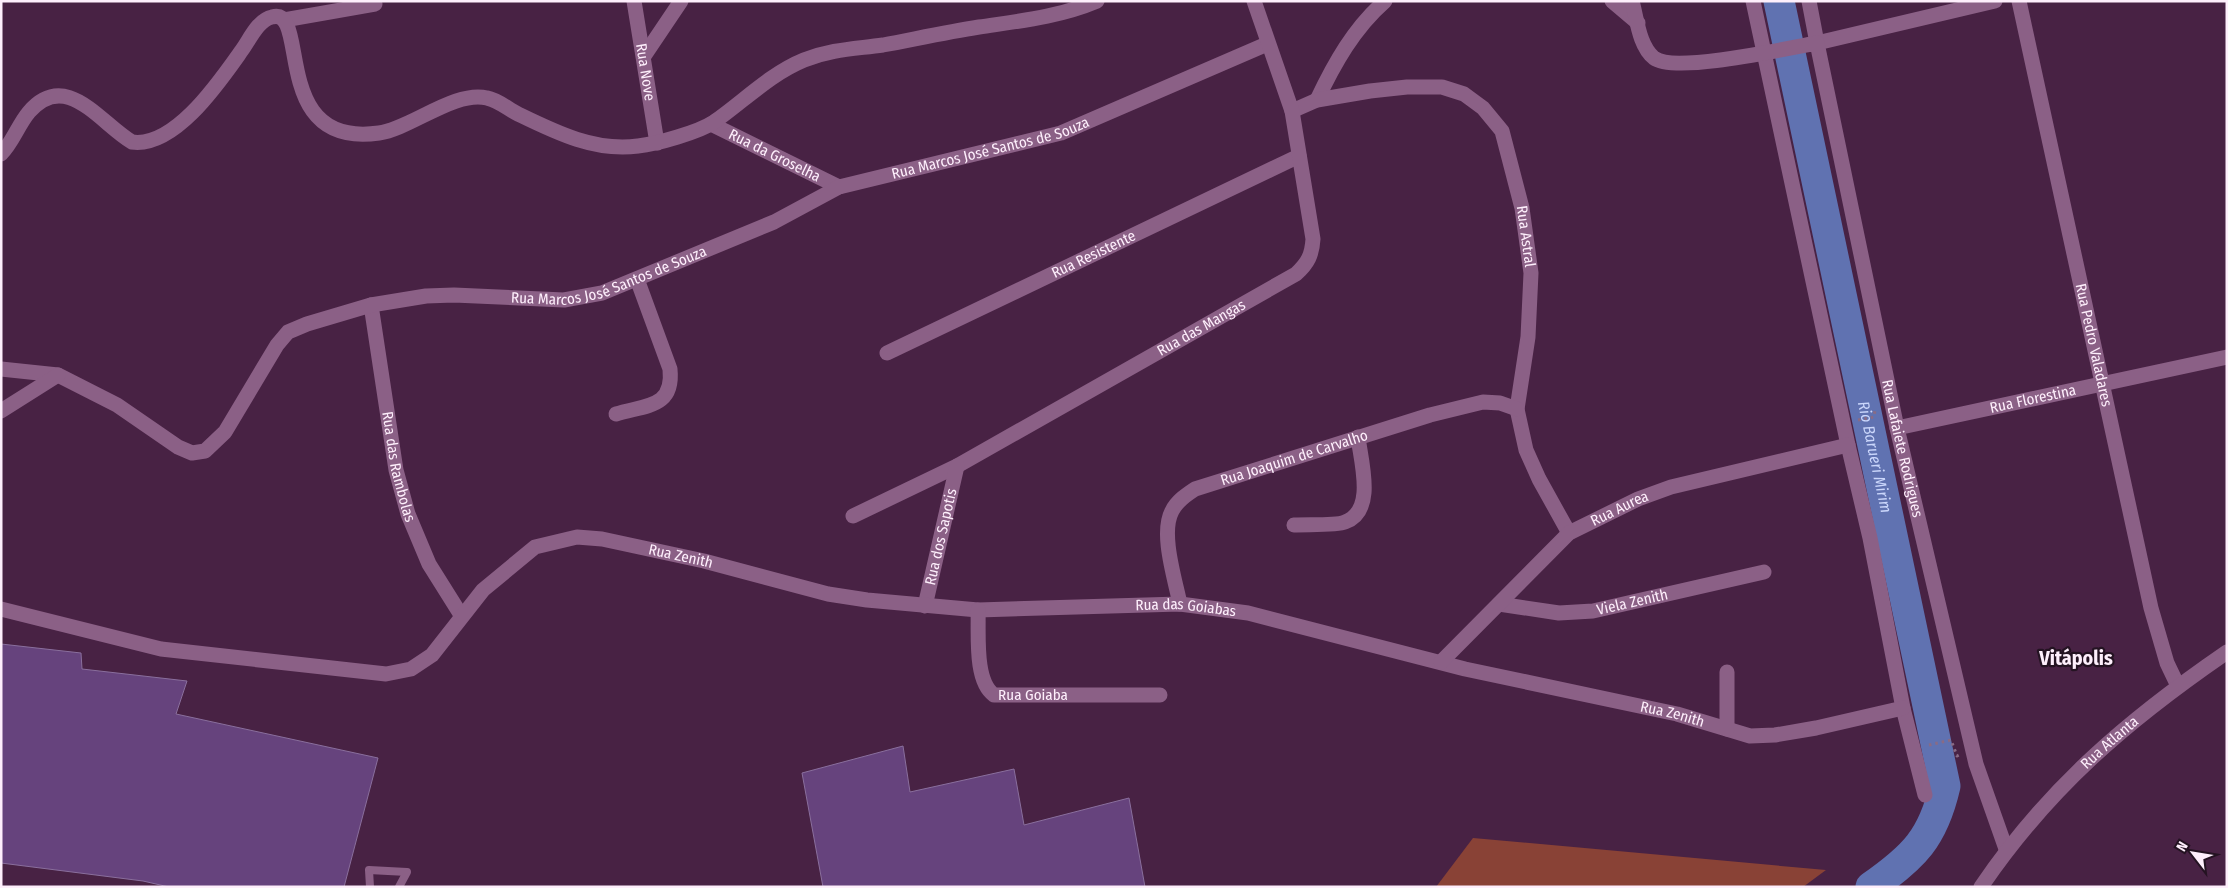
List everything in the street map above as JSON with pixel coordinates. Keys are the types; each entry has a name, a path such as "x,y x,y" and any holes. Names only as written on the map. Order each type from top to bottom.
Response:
{"street":[{"name":"Rua Nove","path":"634,1 657,143"},
{"path":"644,56 681,1"},
{"path":"1,154 28,113 42,100 51,96 75,99 132,142 143,143 153,140 185,120 264,21 278,16 284,20 290,31 299,82 306,103 317,119 330,127 355,134 381,133 451,104 486,97 554,131 591,144 616,148 657,143 711,124 780,71 843,48 880,45 1025,20 1061,13 1097,1"},
{"name":"Rua das Mangas","path":"853,516 957,466 1296,274 1306,265 1312,253 1313,239 1292,111 1267,44 1254,1"},
{"path":"1317,100 1332,68 1351,39 1385,1"},
{"path":"1612,1 1638,23"},
{"path":"1632,1 1644,46 1654,58 1666,64 1692,63 1812,44 1995,1"},
{"path":"1753,1 1770,52 1848,445 1870,538 1903,708 1925,795"},
{"name":"Rua Lafaiete Rodrigues","path":"1809,1 1812,44 1897,428 1976,764 2006,850"},
{"name":"Rua Pedro Valadares","path":"2019,1 2151,608 2168,663 2178,686"},
{"path":"284,20 375,4"},
{"name":"Rua Marcos José Santos de Souza","path":"1,369 58,375 117,405 178,447 192,453 205,451 225,432 267,359 288,332 307,324 371,305 404,298 454,295 564,300 602,294 774,222 839,187 1062,133 1267,44"},
{"name":"Rua Astral","path":"1292,111 1317,100 1407,86 1442,87 1464,94 1483,108 1502,131 1522,208 1531,273 1528,337 1517,409 1526,450 1539,479 1569,534"},
{"name":"Rua da Groselha","path":"711,124 839,187"},
{"name":"Rua Resistente","path":"887,353 1299,156"},
{"path":"616,414 662,401 669,394 672,384 670,369 637,279"},
{"name":"Rua das Rambolas","path":"371,305 396,470 408,514 429,564 461,615"},
{"name":"Rua Florestina","path":"1897,428 2227,357"},
{"path":"1,411 58,375"},
{"name":"Rua Joaquim de Carvalho","path":"1180,604 1170,555 1167,528 1171,512 1180,499 1195,489 1430,415 1483,402 1500,403 1517,409"},
{"path":"1294,525 1345,522 1359,511 1365,498 1358,437"},
{"name":"Rua Aurea","path":"1441,662 1569,534 1638,498 1671,487 1848,445"},
{"name":"Rua dos Sapotis","path":"925,606 957,466"},
{"name":"Rua Zenith","path":"1,609 161,649 386,674 411,669 432,656 461,615 483,590 535,547 576,536 602,538 704,561 828,594 925,606"},
{"name":"Viela Zenith","path":"1498,604 1559,613 1593,611 1764,572"},
{"name":"Rua das Goiabas","path":"925,606 978,610 1180,604 1248,613 1441,662"},
{"name":"Rua Goiaba","path":"978,610 982,678 986,689 994,695 1160,695"},
{"name":"Rua Atlanta","path":"1981,887 2006,850 2034,815 2068,778 2178,686 2227,652"},
{"name":"Rua Zenith","path":"1441,662 1677,714 1750,736 1775,735 1816,728 1903,708"},
{"path":"1728,672 1728,729"}],"lane":[{"path":"370,887 369,870 407,872 399,887"}],"path":[{"path":"1874,417 1875,405"},
{"path":"1923,746 1951,740"}],"shaded area":[{"path":"1473,838 1826,870 1803,887 1436,887"}],"building":[{"path":"1,644 81,653 82,669 187,681 176,714 378,758 344,887 169,887 143,881 1,863"},
{"path":"903,746 910,792 1014,769 1024,825 1129,798 1145,887 823,887 802,773"}],"waterway":[{"name":"Rio Barueri Mirim","path":"1779,1 1945,786 1934,819 1920,845 1899,866 1871,887"}],"district":[{"name":"Vitápolis","path":"2076,658"}]}
